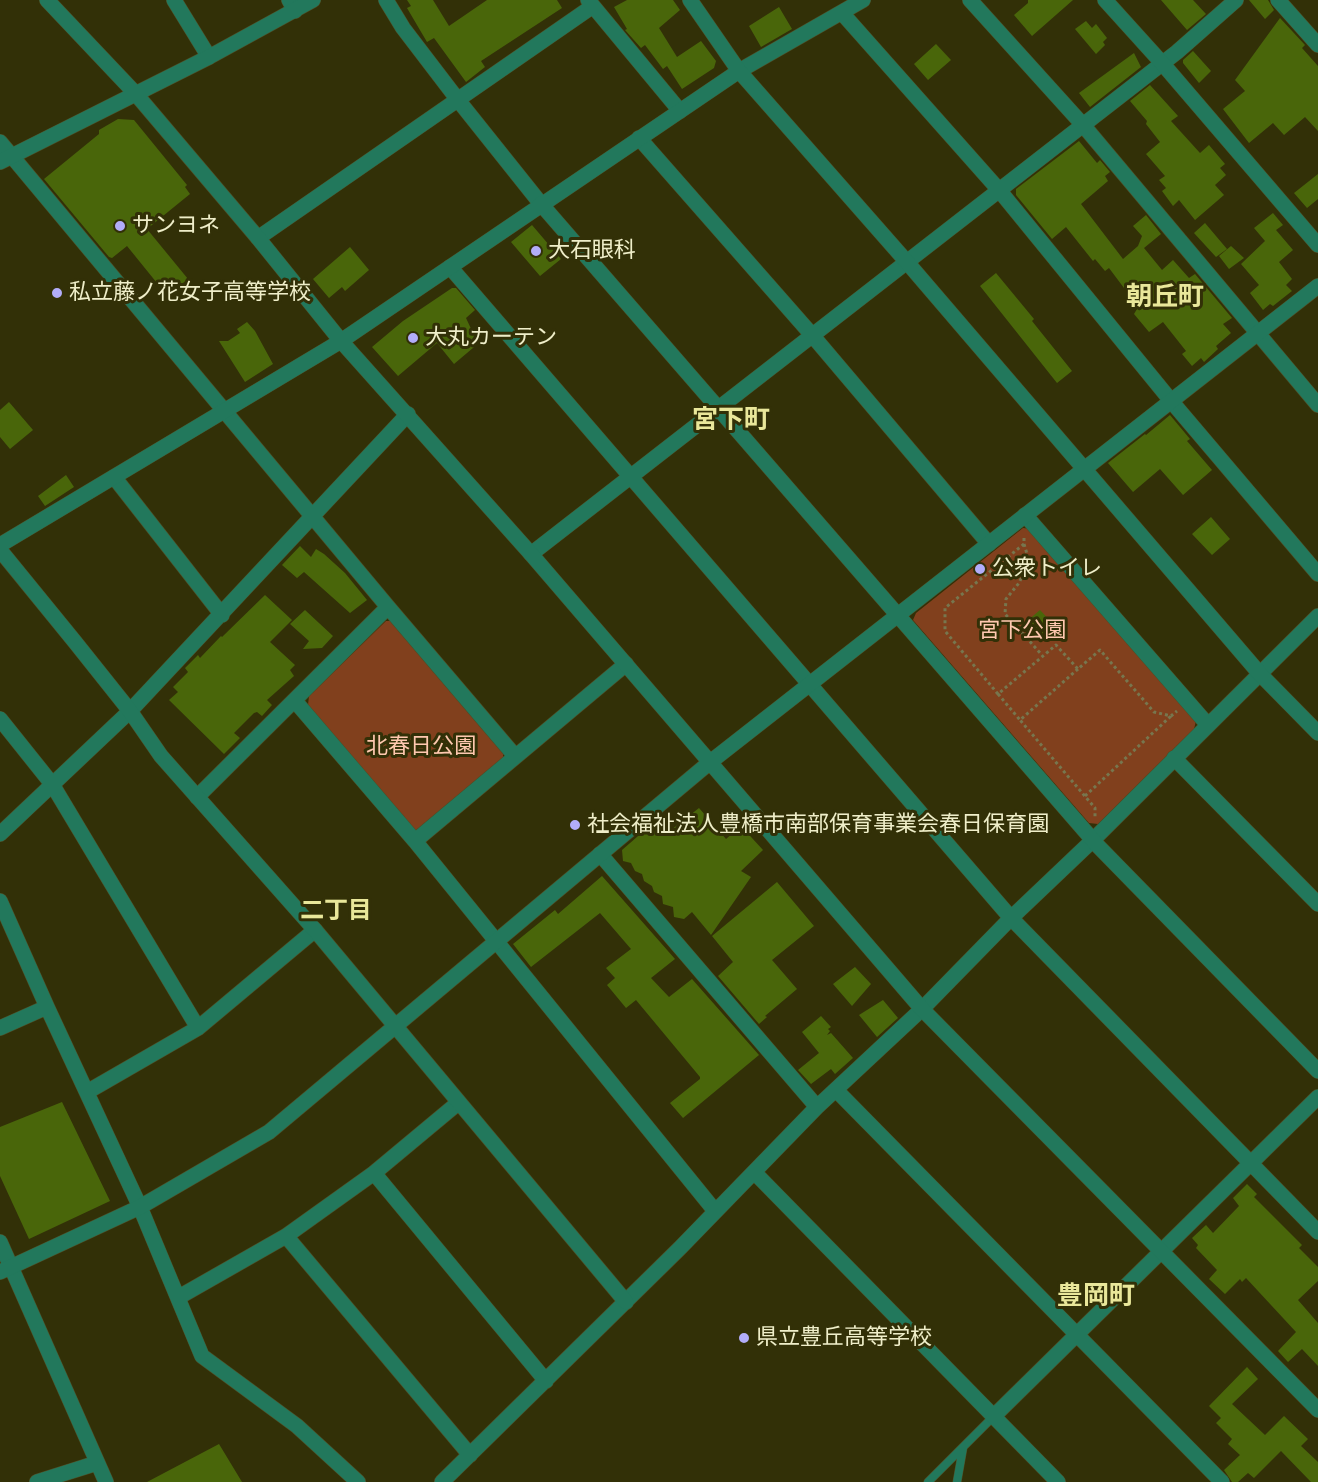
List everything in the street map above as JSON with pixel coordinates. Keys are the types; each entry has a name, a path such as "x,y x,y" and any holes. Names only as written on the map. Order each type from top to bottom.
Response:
{"street":[{"path":"47,0 135,93 258,238 341,341 531,554 922,1009 1318,1410"},
{"path":"174,0 209,57"},
{"path":"7,159 209,57 292,5 313,0"},
{"path":"386,0 403,28 541,204 897,616 1093,840 1318,1071"},
{"path":"690,0 740,71 1260,674 1318,733"},
{"path":"0,546 341,341 740,71 863,0"},
{"path":"970,0 1083,125 1318,405"},
{"path":"1105,0 1318,245"},
{"path":"531,554 1162,63 1236,0"},
{"path":"1278,0 1318,45"},
{"path":"258,238 458,100 590,3 680,111"},
{"path":"842,13 999,190 1172,402 1318,574"},
{"path":"639,138 812,335 989,544"},
{"path":"0,142 7,159 224,411 515,756"},
{"path":"450,267 1011,918 1318,1232"},
{"path":"5,1269 140,1207 269,1132 709,763 1318,286"},
{"path":"0,834 130,711 408,414"},
{"path":"114,477 222,615"},
{"path":"1025,515 1208,725"},
{"path":"0,550 130,711 161,756 315,930 626,1302"},
{"path":"197,797 388,607"},
{"path":"442,1482 626,1302 817,1107 922,1009 1011,918 1093,840 1318,616"},
{"path":"415,841 626,664"},
{"path":"295,701 415,841 715,1211"},
{"path":"0,719 52,784 198,1028"},
{"path":"1174,758 1318,904"},
{"path":"600,854 817,1107"},
{"path":"0,901 140,1207 202,1356 297,1426 358,1482"},
{"path":"87,1092 198,1028 315,930"},
{"path":"0,1028 47,1007"},
{"path":"836,1090 1222,1482"},
{"path":"994,1416 1318,1097"},
{"path":"179,1297 286,1236 374,1173 458,1102"},
{"path":"754,1172 1058,1482"},
{"path":"374,1173 546,1381"},
{"path":"286,1236 470,1455"},
{"path":"0,1242 5,1269 106,1482"},
{"path":"37,1482 97,1462"}],"lane":[{"path":"928,1482 994,1416"},
{"path":"957,1482 963,1447"}],"path":[{"path":"1024,543 1028,557 1025,570 1019,583 1006,599 1005,614 1043,656"},
{"path":"1002,562 945,608 945,631 1095,808 1093,840"},
{"path":"998,694 1056,645 1078,669"},
{"path":"1020,720 1100,650 1154,712 1171,716"},
{"path":"1085,796 1188,702"}],"green space":[{"name":"宮下公園","path":"1023,528 1032,529 1196,721 1194,729 1098,824 1089,823 913,620 916,613"},
{"name":"北春日公園","path":"386,621 392,621 503,750 503,758 417,830 411,831 308,705 309,696"}],"building":[{"path":"407,0 433,0 449,26 487,0 557,0 562,8 481,61 485,67 466,82 434,38 427,42 407,8 411,6"},
{"path":"627,0 673,0 680,10 659,28 677,57 701,41 716,61 714,68 682,89 667,66 663,69 645,45 641,48 625,30 627,29 614,7"},
{"path":"1028,0 1073,0 1032,36 1014,15 1028,3"},
{"path":"1161,0 1193,0 1206,14 1187,30"},
{"path":"1249,0 1268,0 1274,10 1265,19"},
{"path":"779,7 792,29 761,47 749,26"},
{"path":"1280,18 1305,45 1302,48 1318,66 1318,131 1305,117 1284,135 1273,123 1249,143 1223,109 1245,91 1235,80"},
{"path":"1086,21 1092,28 1096,24 1107,38 1103,42 1105,45 1096,54 1075,29"},
{"path":"936,44 951,60 928,80 914,64"},
{"path":"1193,51 1211,71 1199,83 1183,63 1183,60"},
{"path":"1134,53 1141,67 1090,107 1079,93"},
{"path":"1150,85 1178,116 1171,121 1200,153 1209,145 1225,164 1220,168 1226,175 1215,185 1224,195 1195,220 1179,200 1173,206 1162,191 1166,188 1159,180 1165,176 1146,154 1160,142 1146,124 1147,121 1130,101"},
{"path":"118,119 134,120 187,185 185,187 190,194 147,229 188,279 169,294 164,287 161,288 127,246 112,258 109,257 44,179 99,134 99,130"},
{"path":"1079,141 1097,163 1100,160 1110,172 1105,176 1108,181 1081,204 1123,259 1138,246 1142,236 1133,226 1146,215 1161,234 1144,248 1162,270 1173,260 1189,278 1195,274 1232,318 1223,324 1231,333 1216,346 1218,349 1204,362 1201,358 1192,366 1182,354 1186,351 1163,322 1149,332 1134,314 1137,309 1131,301 1133,300 1109,268 1105,271 1095,259 1093,261 1066,227 1052,239 1016,195 1016,189"},
{"path":"1318,174 1318,199 1307,208 1294,193"},
{"path":"1273,213 1283,225 1276,230 1293,250 1279,262 1292,279 1286,285 1292,291 1273,306 1270,304 1263,310 1250,293 1259,285 1241,264 1265,241 1254,228"},
{"path":"1205,223 1227,249 1216,257 1194,233"},
{"name":"大石眼科","path":"532,225 561,259 540,276 511,242"},
{"path":"1231,246 1244,258 1229,269 1219,256"},
{"path":"350,247 369,270 345,291 342,287 329,298 313,279"},
{"path":"996,273 1034,319 1032,321 1072,371 1057,383 980,286"},
{"name":"大丸カーテン","path":"452,288 456,288 475,310 466,318 480,342 454,364 437,343 398,376 372,347 403,321"},
{"path":"247,322 255,331 273,364 245,382 219,341 228,341 240,333 237,329"},
{"path":"9,402 33,430 10,449 0,437 0,410"},
{"path":"1170,415 1190,439 1187,441 1212,470 1183,495 1160,469 1133,492 1108,463"},
{"path":"66,475 74,487 45,506 38,496"},
{"path":"1211,517 1230,539 1212,555 1192,534"},
{"path":"300,546 311,557 316,549 324,554 345,573 367,600 350,613 304,572 297,578 282,565"},
{"path":"265,595 292,620 270,642 295,665 290,670 294,676 267,700 272,705 262,716 257,712 254,713 234,733 240,738 224,754 169,700 178,692 173,687 188,672 185,668 198,655 200,658"},
{"path":"305,610 333,636 322,648 303,649 309,641 290,624"},
{"path":"1040,610 1058,629 1045,639 1027,621"},
{"path":"699,808 726,839 741,826 763,850 741,871 751,877 711,935 692,912 684,919 674,917 673,907 663,904 662,896 654,892 652,886 644,881 642,874 635,871 631,863 623,861 622,850 645,830 649,835 660,827 666,834"},
{"path":"602,876 675,959 651,978 669,997 692,979 759,1055 683,1118 670,1103 700,1077 636,1000 626,1008 607,985 615,978 606,968 631,949 600,913 531,967 513,944 555,910 558,914"},
{"path":"777,882 814,926 772,960 797,989 765,1016 767,1017 759,1024 718,976 733,962 712,936"},
{"path":"855,967 871,984 852,1006 833,984"},
{"path":"883,1000 898,1018 877,1037 859,1015"},
{"path":"821,1016 831,1027 827,1035 831,1033 853,1058 835,1074 831,1069 811,1084 798,1070 819,1053 802,1032"},
{"path":"62,1102 110,1201 29,1239 0,1176 0,1127"},
{"path":"1247,1184 1257,1194 1254,1197 1302,1245 1299,1248 1318,1267 1318,1281 1298,1300 1318,1323 1318,1366 1302,1349 1288,1362 1278,1351 1296,1332 1246,1278 1242,1282 1240,1279 1225,1294 1209,1279 1217,1270 1196,1248 1198,1245 1192,1238 1206,1225 1213,1233 1239,1206 1233,1198"},
{"path":"1247,1367 1258,1379 1232,1404 1265,1435 1284,1416 1308,1439 1301,1446 1318,1462 1318,1482 1311,1482 1281,1451 1254,1478 1248,1473 1238,1482 1232,1482 1224,1470 1240,1455 1228,1444 1232,1439 1216,1423 1221,1418 1209,1406"},
{"path":"219,1444 242,1482 147,1482"}],"place":[{"name":"サンヨネ","path":"120,226"},
{"name":"大石眼科","path":"536,251"},
{"name":"私立藤ノ花女子高等学校","path":"57,293"},
{"name":"大丸カーテン","path":"413,338"},
{"name":"公衆トイレ","path":"980,569"},
{"name":"社会福祉法人豊橋市南部保育事業会春日保育園","path":"575,825"},
{"name":"県立豊丘高等学校","path":"744,1338"}],"district":[{"name":"朝丘町","path":"1165,298"},
{"name":"宮下町","path":"731,421"},
{"name":"二丁目","path":"336,912"},
{"name":"豊岡町","path":"1096,1297"}]}
